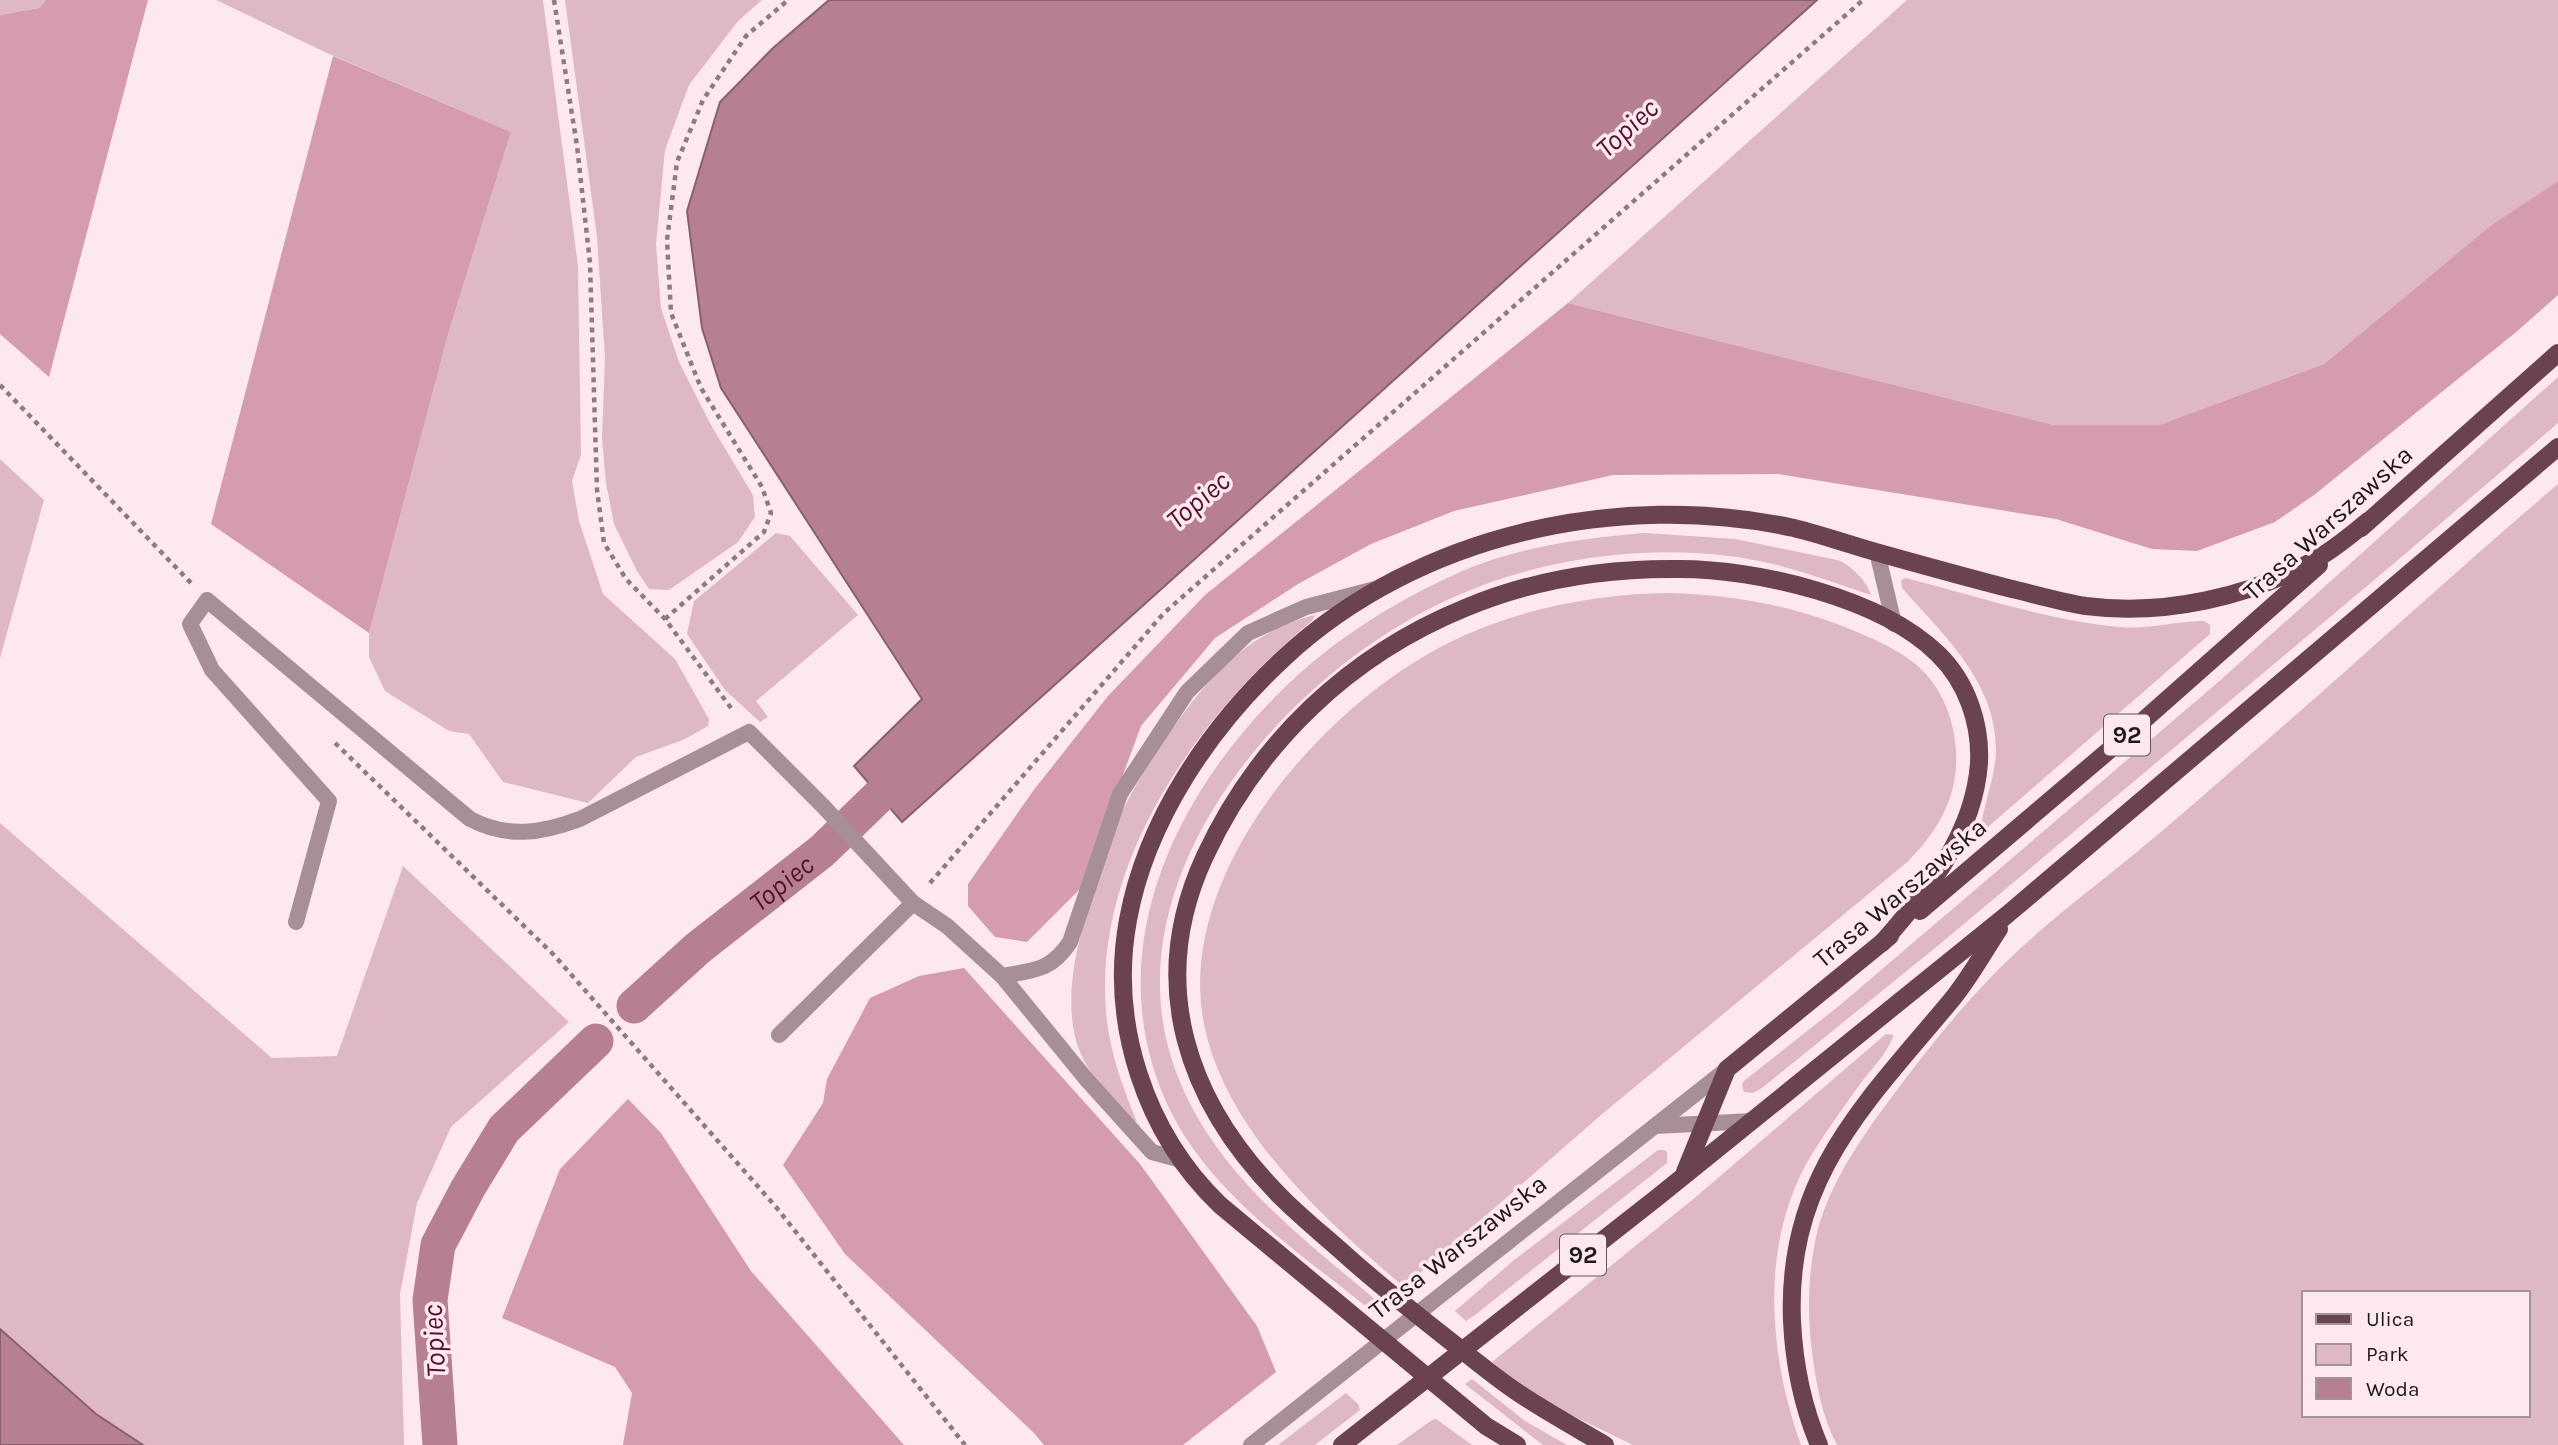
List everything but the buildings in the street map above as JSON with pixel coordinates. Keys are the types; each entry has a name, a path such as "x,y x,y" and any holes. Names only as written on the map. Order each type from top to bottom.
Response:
{"main road":[{"name":"Trasa Warszawska","path":"1727,1069 1882,943 2165,703 2558,353"},
{"name":"92","path":"1342,1445 1753,1121 2008,914 2558,447"},
{"path":"1517,1445 1486,1426 1241,1224 1198,1183 1181,1160 1157,1118 1142,1083 1124,1008 1122,958 1135,887 1163,820 1187,776 1244,698 1312,634 1384,587 1443,559 1522,533 1589,520 1637,516 1698,516 1758,522 1798,529 2080,605 2147,608 2219,597 2278,578 2330,551 2368,521"},
{"path":"1605,1445 1516,1391 1392,1297 1281,1197 1232,1140 1198,1080 1186,1044 1177,1002 1179,940 1194,882 1211,844 1233,805 1272,749 1299,718 1345,677 1392,644 1426,626 1481,602 1536,586 1597,574 1695,569 1750,575 1802,586 1895,624 1939,655 1958,680 1972,709 1979,760 1970,808 1952,850 1928,888 1882,943"},
{"path":"1819,1445 1801,1388 1792,1328 1795,1257 1809,1200 1829,1158 1853,1118 1950,1002 2008,914"},
{"path":"1684,1175 1727,1069"}],"lane":[{"path":"1877,552 1895,624"},
{"path":"1002,976 1034,970 1059,960 1070,942 1120,794 1187,692 1248,634 1306,607 1384,587"},
{"path":"296,922 329,801 212,670 190,624 207,600 470,819 485,827 505,832 552,830 580,819 749,732 823,806 913,903 947,926 1002,976 1087,1080 1152,1152 1181,1160"},
{"path":"779,1035 913,903"},
{"name":"Trasa Warszawska","path":"1251,1445 1727,1069"},
{"path":"1655,1126 1753,1121"}],"path":[{"path":"554,0 577,146 590,263 597,490 604,543 626,579 665,620 749,732"},
{"path":"665,620 764,532 771,513 762,487 701,388 671,313 667,240 677,162 703,100 746,36 788,0"},
{"path":"913,903 1008,790 1164,613 1863,0"},
{"path":"0,385 207,600"},
{"path":"327,735 554,955 776,1207 965,1445"}],"green space":[{"path":"0,0 46,0 39,8 0,15"},
{"path":"216,0 543,0 578,266 581,455 572,481 579,521 603,594 675,659 709,719 708,726 683,740 636,757 588,803 503,782 469,734 449,731 385,691 369,657 369,633 449,331 511,132 327,53"},
{"path":"565,0 762,0 738,21 689,85 665,150 656,244 661,308 679,362 711,425 753,495 755,517 738,542 669,590 649,589 637,571 614,524 606,483 602,438 605,358 597,237"},
{"path":"1907,0 2558,0 2558,181 2490,226 2324,364 2159,425 2054,425 1568,303"},
{"path":"2558,377 2558,423 1940,944 1762,1088 1753,1093 1744,1092 1744,1081 1840,1005 2216,684"},
{"path":"0,459 44,500 0,658"},
{"path":"2558,484 2558,1445 1837,1445 1827,1423 1815,1376 1809,1323 1809,1294 1813,1252 1821,1219 1836,1183 1855,1149 1921,1059 1956,1016 2012,956 2323,691"},
{"path":"776,533 790,536 858,615 756,701 768,717 760,722 725,690 687,634 694,601"},
{"path":"1645,533 1735,539 1837,560 1858,574 1871,595 1804,572 1755,560 1674,552 1566,562 1523,572 1461,594 1402,624 1347,662 1294,708 1247,760 1207,819 1178,882 1162,947 1162,1015 1180,1082 1197,1116 1241,1178 1295,1231 1382,1305 1373,1312 1287,1244 1232,1195 1187,1139 1169,1108 1149,1052 1141,995 1144,939 1157,885 1178,832 1206,782 1241,735 1280,692 1341,640 1386,610 1434,584 1480,564 1550,545"},
{"path":"1906,578 1985,600 2092,624 2130,628 2204,621 2210,625 2210,634 1988,827 1981,825 1996,752 1994,727 1988,704 1965,662 1902,588 1901,580"},
{"path":"1669,593 1720,596 1794,610 1880,642 1908,659 1929,677 1950,717 1955,739 1956,767 1950,798 1937,826 1906,863 1601,1115 1404,1287 1344,1234 1285,1174 1259,1141 1218,1071 1206,1033 1200,973 1211,913 1235,854 1270,798 1313,746 1361,701 1412,664 1463,636 1538,610 1590,599"},
{"path":"1315,615 1312,621 1229,701 1192,748 1160,798 1134,851 1115,906 1106,963 1107,1021 1119,1073 1137,1122 1130,1120 1102,1088 1080,1053 1071,1008 1081,933 1116,827 1127,801 1148,766 1210,681 1246,647 1290,623"},
{"path":"0,823 272,1058 337,1056 403,866 569,1022 451,1127 417,1203 400,1294 404,1445 143,1445 96,1414 0,1329"},
{"path":"1886,1034 1894,1035 1883,1055 1848,1100 1812,1154 1795,1188 1783,1223 1774,1298 1776,1335 1781,1373 1801,1445 1633,1445 1553,1406 1517,1384 1492,1362 1697,1196"},
{"path":"1658,1150 1667,1152 1667,1163 1475,1315 1466,1321 1455,1311 1513,1261"},
{"path":"1472,1379 1525,1421 1567,1445 1543,1445 1465,1384"},
{"path":"1346,1393 1358,1404 1360,1410 1315,1445 1278,1445"},
{"path":"1436,1419 1472,1445 1397,1445 1432,1420"}],"shaded area":[{"path":"46,0 148,0 49,377 0,334 0,15 39,8"},
{"path":"333,56 511,132 449,331 369,633 211,524"},
{"path":"2558,181 2558,295 2515,333 2314,495 2275,522 2197,551 2152,549 2056,519 1778,474 1613,475 1454,511 1371,544 1298,584 1215,638 1141,726 1081,888 1027,942 995,937 968,906 968,884 1033,791 1108,696 1205,595 1568,303 2054,425 2159,425 2324,364 2490,226"},
{"path":"964,968 1140,1164 1257,1326 1276,1372 1183,1445 1044,1445 845,1254 783,1165 823,1103 827,1079 870,998 919,976"},
{"path":"628,1099 661,1133 751,1271 904,1445 623,1445 632,1393 615,1367 502,1318 560,1169"}],"water":[{"path":"829,0 1817,0 902,822 854,766 922,699 721,388 702,328 687,211 720,102 773,48"},
{"path":"0,1329 96,1414 143,1445 0,1445"}],"waterway":[{"name":"Topiec","path":"634,1006 698,948 822,851 913,763"},
{"name":"Topiec","path":"440,1445 430,1300 438,1245 468,1188 504,1129 596,1041"}]}
